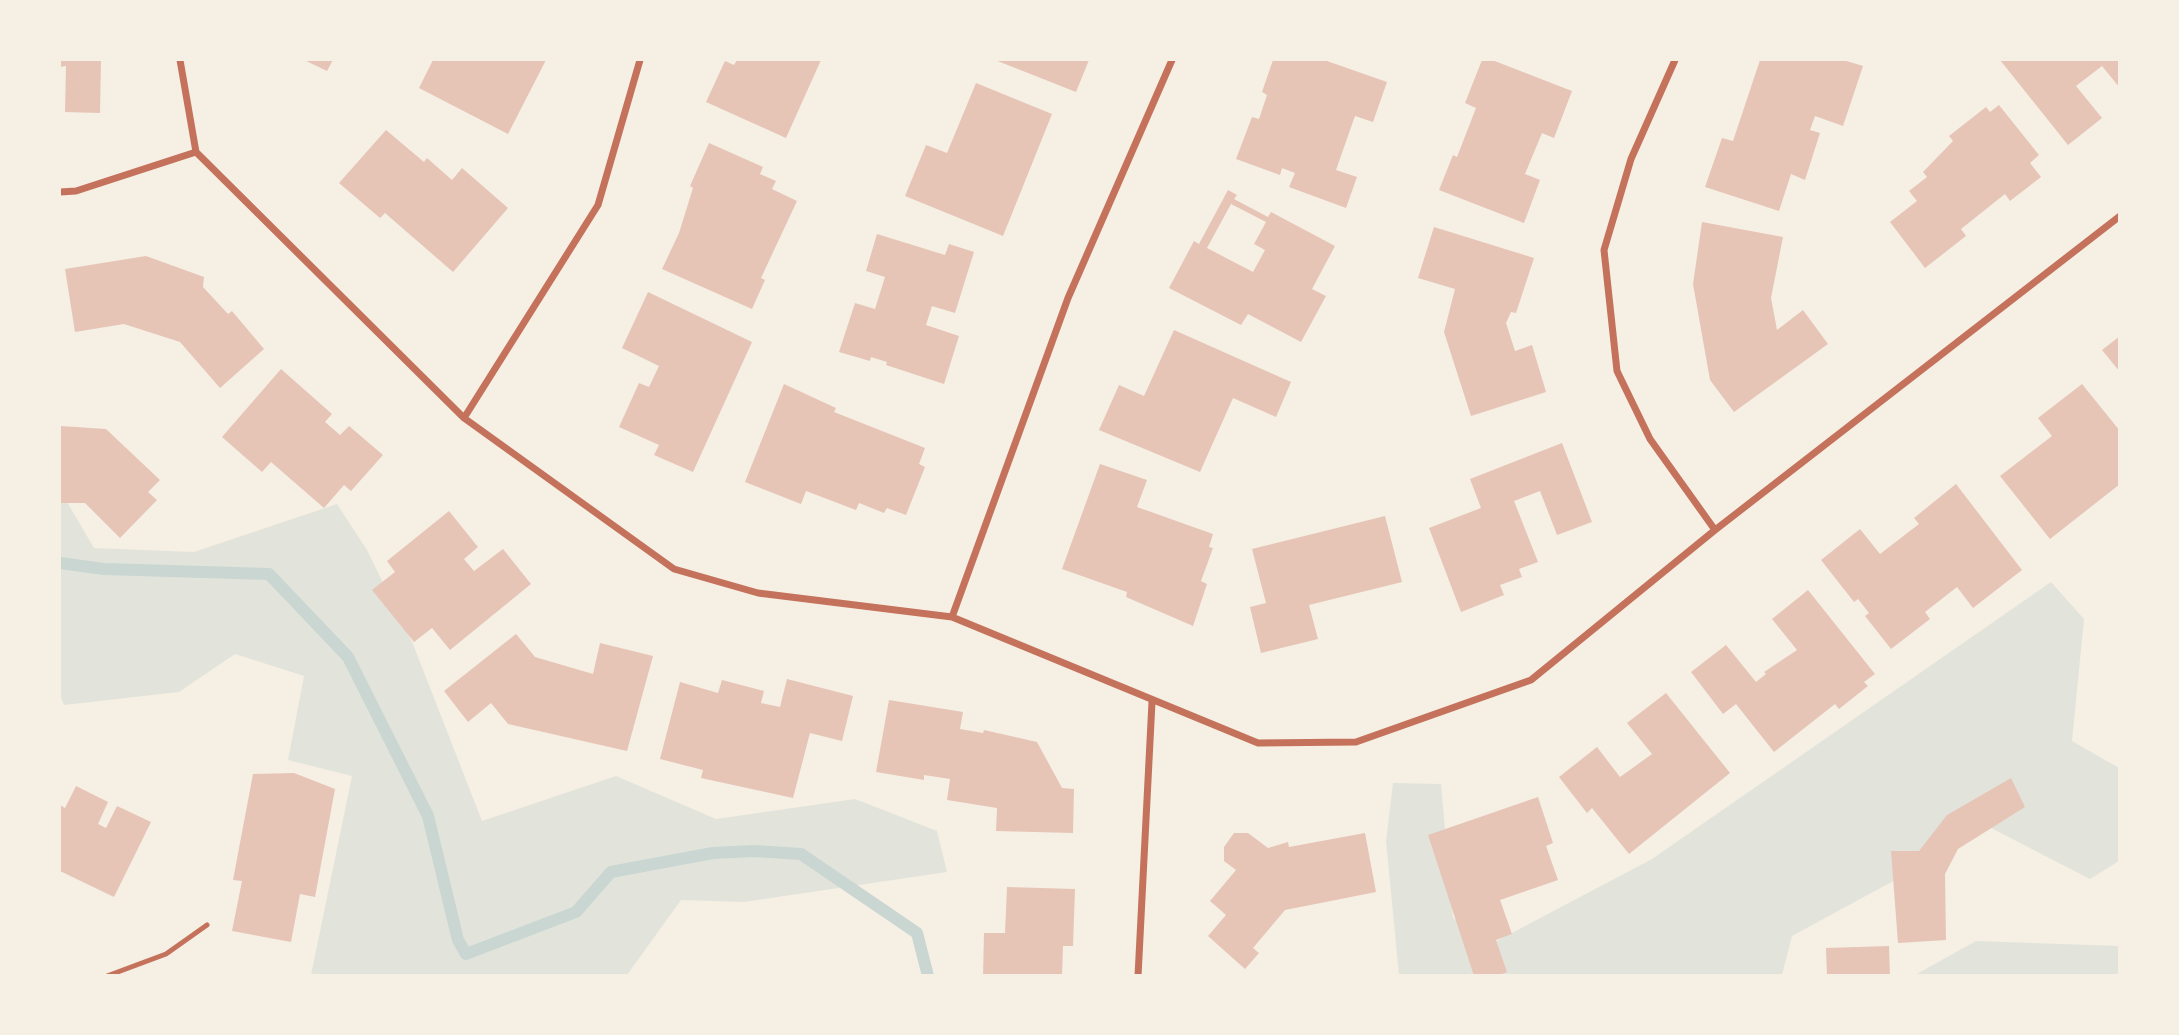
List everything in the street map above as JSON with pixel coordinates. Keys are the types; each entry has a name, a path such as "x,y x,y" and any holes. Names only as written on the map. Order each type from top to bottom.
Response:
{"street":[{"path":"180,60 196,152 464,418 674,569 758,593 953,617 1152,702 1258,743 1356,742 1531,680 1715,530 2119,216"},
{"path":"464,418 598,205 640,60"},
{"path":"953,617 1069,298 1172,60"},
{"path":"1675,60 1631,159 1604,250 1617,371 1650,439 1715,530"},
{"path":"60,192 76,191 196,152"},
{"path":"1138,975 1152,702"}],"lane":[{"path":"107,975 166,954 207,925"}],"shaded area":[{"path":"60,490 94,548 194,552 337,504 367,550 413,644 482,821 616,776 716,819 855,799 937,831 947,872 744,902 681,900 627,975 311,975 352,776 288,760 304,676 235,654 179,692 64,705 60,695"},
{"path":"2051,582 2084,619 2072,741 2119,768 2119,861 2090,879 1991,828 1792,936 1782,975 1399,975 1386,841 1393,783 1441,784 1453,918 1491,944 1652,859"},
{"path":"1976,941 2119,946 2119,975 1915,975"}],"building":[{"path":"60,60 101,60 100,113 65,112 66,66 60,67"},
{"path":"304,60 333,60 327,71"},
{"path":"433,60 546,60 508,134 419,88"},
{"path":"737,60 821,60 786,138 706,102 725,61 734,65"},
{"path":"995,60 1089,60 1076,92"},
{"path":"1273,60 1324,60 1387,82 1373,122 1355,116 1336,170 1357,177 1346,208 1289,187 1295,173 1282,168 1280,175 1236,159 1252,117 1259,119 1267,95 1262,92"},
{"path":"1482,60 1492,60 1572,91 1554,138 1542,133 1525,174 1540,180 1524,223 1439,190 1453,155 1457,157 1476,108 1465,103"},
{"path":"1760,60 1843,60 1863,66 1843,126 1815,116 1810,130 1820,133 1805,180 1791,174 1779,211 1705,187 1722,138 1733,141"},
{"path":"2000,60 2120,60 2120,88 2102,66 2076,86 2102,118 2068,145"},
{"path":"976,83 1052,114 1003,236 905,196 926,145 947,153"},
{"path":"1999,105 2039,155 2030,163 2041,177 2010,201 2005,194 1961,229 1966,236 1925,268 1890,222 1917,201 1909,191 1927,177 1923,172 1953,141 1949,136 1986,107 1990,112"},
{"path":"386,130 424,162 427,158 452,180 462,168 508,208 453,272 385,213 380,218 339,183"},
{"path":"709,143 763,167 760,174 776,181 772,189 797,201 761,278 765,280 752,309 662,269 679,233 693,188 690,186"},
{"path":"1228,190 1237,195 1234,199 1268,217 1271,212 1335,246 1312,289 1326,296 1301,342 1248,314 1241,325 1169,288 1194,241 1199,244","holes":["1231,204 1266,222 1254,244 1265,250 1253,272 1207,248"]},
{"path":"1702,222 1783,237 1771,298 1777,330 1803,310 1828,344 1734,412 1710,380 1693,284"},
{"path":"1434,227 1534,258 1516,313 1511,312 1506,323 1515,351 1532,345 1546,392 1471,416 1444,332 1455,289 1418,278"},
{"path":"877,234 945,255 949,244 974,252 955,313 932,306 926,325 959,336 944,384 886,365 887,362 871,357 870,361 839,352 855,303 875,309 885,277 866,271"},
{"path":"146,256 204,277 203,287 228,314 232,311 264,349 220,388 180,342 124,324 75,332 65,269"},
{"path":"648,292 752,342 693,472 654,455 659,445 619,427 639,383 649,387 659,366 622,348"},
{"path":"1174,330 1291,382 1276,417 1233,398 1200,472 1099,430 1119,385 1144,396"},
{"path":"2120,336 2120,372 2102,350"},
{"path":"281,369 332,414 325,422 340,435 349,426 383,455 351,491 344,485 324,508 271,462 262,472 222,437"},
{"path":"784,384 836,408 834,412 925,448 919,464 925,467 906,515 887,508 884,513 859,503 856,510 806,491 801,504 745,482"},
{"path":"2082,384 2120,431 2120,484 2050,539 2000,476 2052,436 2038,418"},
{"path":"60,426 106,429 160,480 148,492 157,500 120,538 85,503 60,503"},
{"path":"1562,443 1592,522 1557,535 1540,491 1514,501 1538,562 1519,569 1522,577 1500,585 1504,595 1461,612 1429,528 1481,508 1470,479"},
{"path":"1100,464 1147,480 1137,507 1213,534 1209,547 1213,548 1201,581 1207,584 1193,626 1126,597 1127,592 1062,569"},
{"path":"1956,484 2022,570 1973,608 1957,587 1925,612 1930,619 1891,649 1865,616 1869,613 1858,599 1854,602 1821,560 1860,529 1880,554 1919,524 1914,518"},
{"path":"449,511 478,547 464,559 474,571 503,549 531,584 450,650 432,628 414,642 372,590 395,572 387,561"},
{"path":"1385,516 1402,582 1309,605 1318,639 1261,653 1250,607 1266,603 1252,549"},
{"path":"1808,590 1875,674 1864,682 1868,686 1839,709 1835,704 1774,752 1736,704 1723,714 1691,672 1726,645 1756,682 1766,674 1764,672 1797,650 1772,619"},
{"path":"516,634 535,657 593,674 600,643 653,656 627,751 508,724 491,703 468,722 444,691"},
{"path":"787,679 853,696 842,741 810,733 793,798 701,778 703,770 660,759 680,682 718,693 722,680 764,691 761,703 780,707"},
{"path":"1666,693 1730,773 1629,854 1592,808 1587,813 1559,777 1597,747 1620,777 1652,754 1627,723"},
{"path":"889,700 963,712 960,729 983,733 984,730 1037,742 1062,788 1074,789 1073,833 996,831 997,808 947,800 950,779 924,775 924,780 876,772"},
{"path":"294,773 335,789 315,897 300,894 291,942 232,931 242,881 233,880 253,774"},
{"path":"2011,778 2025,807 1958,849 1945,874 1946,940 1898,943 1891,851 1919,851 1947,815"},
{"path":"76,786 108,802 98,824 106,828 117,806 151,822 114,897 60,871 60,805 65,808"},
{"path":"1538,797 1553,843 1546,846 1558,880 1500,900 1512,934 1496,940 1507,972 1497,976 1474,976 1428,835"},
{"path":"1234,833 1248,833 1268,848 1288,842 1289,847 1365,833 1376,892 1285,910 1253,948 1259,953 1245,969 1208,936 1226,915 1210,901 1236,870 1224,861 1224,847"},
{"path":"1007,887 1075,889 1073,946 1063,946 1062,976 983,976 984,933 1005,933"},
{"path":"1889,946 1890,976 1827,976 1826,948"}],"waterway":[{"path":"60,563 104,569 269,574 348,657 428,816 458,940 466,954 576,912 611,872 713,853 754,851 801,854 917,933 928,976"}]}
